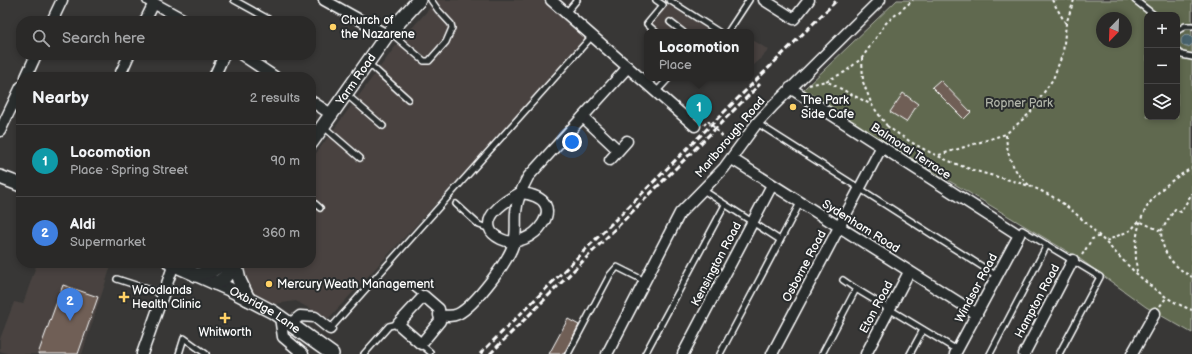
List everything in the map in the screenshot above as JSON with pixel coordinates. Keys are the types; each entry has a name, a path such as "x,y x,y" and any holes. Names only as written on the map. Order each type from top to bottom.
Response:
{"street":[{"path":"54,16 62,0"},
{"path":"324,0 388,33"},
{"name":"Yarm Road","path":"316,136 388,33 419,0"},
{"path":"551,0 644,80"},
{"path":"764,0 794,19 809,0"},
{"name":"Marlborough Road","path":"607,354 680,213 732,160 757,123 790,88 880,0"},
{"path":"147,16 151,1 177,16"},
{"path":"28,72 34,60"},
{"path":"121,72 127,60"},
{"path":"216,72 222,60"},
{"path":"250,60 268,72"},
{"path":"440,315 450,316 458,314 466,308 504,265 515,241 516,210 520,193 528,177 628,67"},
{"path":"645,81 695,126"},
{"name":"Balmoral Terrace","path":"790,88 881,148 1019,235"},
{"path":"0,131 16,97"},
{"path":"316,104 331,114"},
{"path":"583,117 618,150"},
{"path":"610,160 626,141"},
{"name":"Osborne Road","path":"772,354 881,148"},
{"name":"Sydenham Road","path":"732,160 977,314"},
{"path":"0,177 16,183"},
{"name":"Kensington Road","path":"683,354 772,186"},
{"path":"520,193 530,194 544,202 548,214 546,220 537,231 525,238 506,242 496,237 490,229 490,220 493,214 507,201 520,193"},
{"name":"Windsor Road","path":"956,352 1019,235"},
{"name":"Hampton Road","path":"1024,354 1075,261"},
{"path":"142,354 171,268"},
{"name":"Oxbridge Lane","path":"181,268 248,299 285,320 332,354"},
{"path":"196,275 216,268"},
{"path":"215,283 222,281 231,268"},
{"path":"234,268 238,280 248,299"},
{"name":"Eton Road","path":"866,354 909,272"},
{"path":"424,296 439,309 440,321 421,344 398,324 424,296"},
{"path":"1132,354 1155,313"},
{"path":"303,354 283,337 285,320 300,316 315,317 330,329"}],"lane":[{"path":"234,0 263,16"},
{"path":"388,33 424,61 429,61 446,42 452,28 451,24 431,0"},
{"path":"566,13 577,0"},
{"path":"656,0 666,2 714,29"},
{"path":"730,29 749,0"},
{"path":"1135,0 1150,12"},
{"path":"653,29 647,24 666,2"},
{"path":"670,22 679,29"},
{"path":"1180,29 1185,26 1192,26"},
{"path":"330,329 592,36"},
{"path":"1180,53 1192,56"},
{"path":"367,63 408,99"},
{"path":"657,91 666,81"},
{"path":"345,94 383,126"},
{"path":"757,123 997,276"},
{"path":"323,126 360,158"},
{"path":"703,190 780,240"},
{"path":"720,354 800,203"},
{"path":"316,204 320,208"},
{"path":"456,204 479,225 490,229"},
{"path":"645,354 725,205"},
{"path":"1019,235 1022,230 1100,277 1059,354"},
{"path":"990,354 1047,244"},
{"path":"568,354 610,275 617,266 645,281"},
{"path":"117,279 163,294"},
{"path":"843,280 956,352"},
{"path":"416,289 424,296"},
{"path":"822,354 856,289"},
{"path":"364,354 389,326 398,324"},
{"path":"910,354 923,330"},
{"path":"179,354 184,338 206,354"},
{"path":"421,344 430,352"}],"path":[{"path":"803,86 826,81 845,72 862,58 886,24 913,0"},
{"path":"1052,0 1066,24"},
{"path":"938,155 1006,134 1030,113 1053,79 1062,53 1066,24 1074,0"},
{"path":"862,58 863,82 872,105 887,126 913,144 968,168 1029,185 1056,199 1072,210 1101,236 1137,273 1166,298 1192,310"},
{"path":"826,81 872,105"},
{"path":"708,121 726,140 739,128"},
{"path":"881,148 884,142 887,126"},
{"path":"1006,134 1009,160 1015,170 1029,185"},
{"path":"1106,241 1131,230 1155,197 1178,176 1192,168"},
{"path":"1192,193 1181,212 1175,209 1161,231 1162,245 1169,258 1180,270 1192,277"},
{"path":"1139,221 1161,231"},
{"path":"1137,273 1134,250 1139,221"},
{"path":"1075,261 1092,240 1101,236"}],"shaded area":[{"path":"437,0 544,0 590,39 328,319 296,301 267,305 228,277 234,268 316,268 316,153 395,47"},
{"path":"667,0 713,29 655,29 648,23"},
{"path":"754,41 769,50 754,65"},
{"path":"35,268 110,268 82,354 9,354 0,351 0,339 14,302 23,304"}],"green space":[{"name":"Ropner Park","path":"897,0 1192,0 1192,333 1146,307 1080,259 884,142 803,90"}],"water":[{"path":"1187,35 1191,37 1193,41 1191,45 1187,47 1183,45 1181,41 1183,37"}],"building":[{"path":"940,80 971,112 964,119 932,87"},
{"path":"903,93 918,104 906,122 890,112"},
{"path":"63,285 98,297 78,354 38,354"},
{"path":"568,319 579,325 564,354 549,354"}],"railway":[{"path":"480,354 837,0"},
{"path":"490,354 760,84"}],"place":[{"name":"Church of the Nazarene","path":"333,27"},
{"name":"The Park Side Cafe","path":"793,107"},
{"name":"Locomotion","path":"699,127"},
{"name":"Mercury Weath Management","path":"269,284"},
{"name":"Woodlands Health Clinic","path":"124,297"},
{"name":"Whitworth","path":"225,318"},
{"name":"Aldi","path":"70,321"}]}
